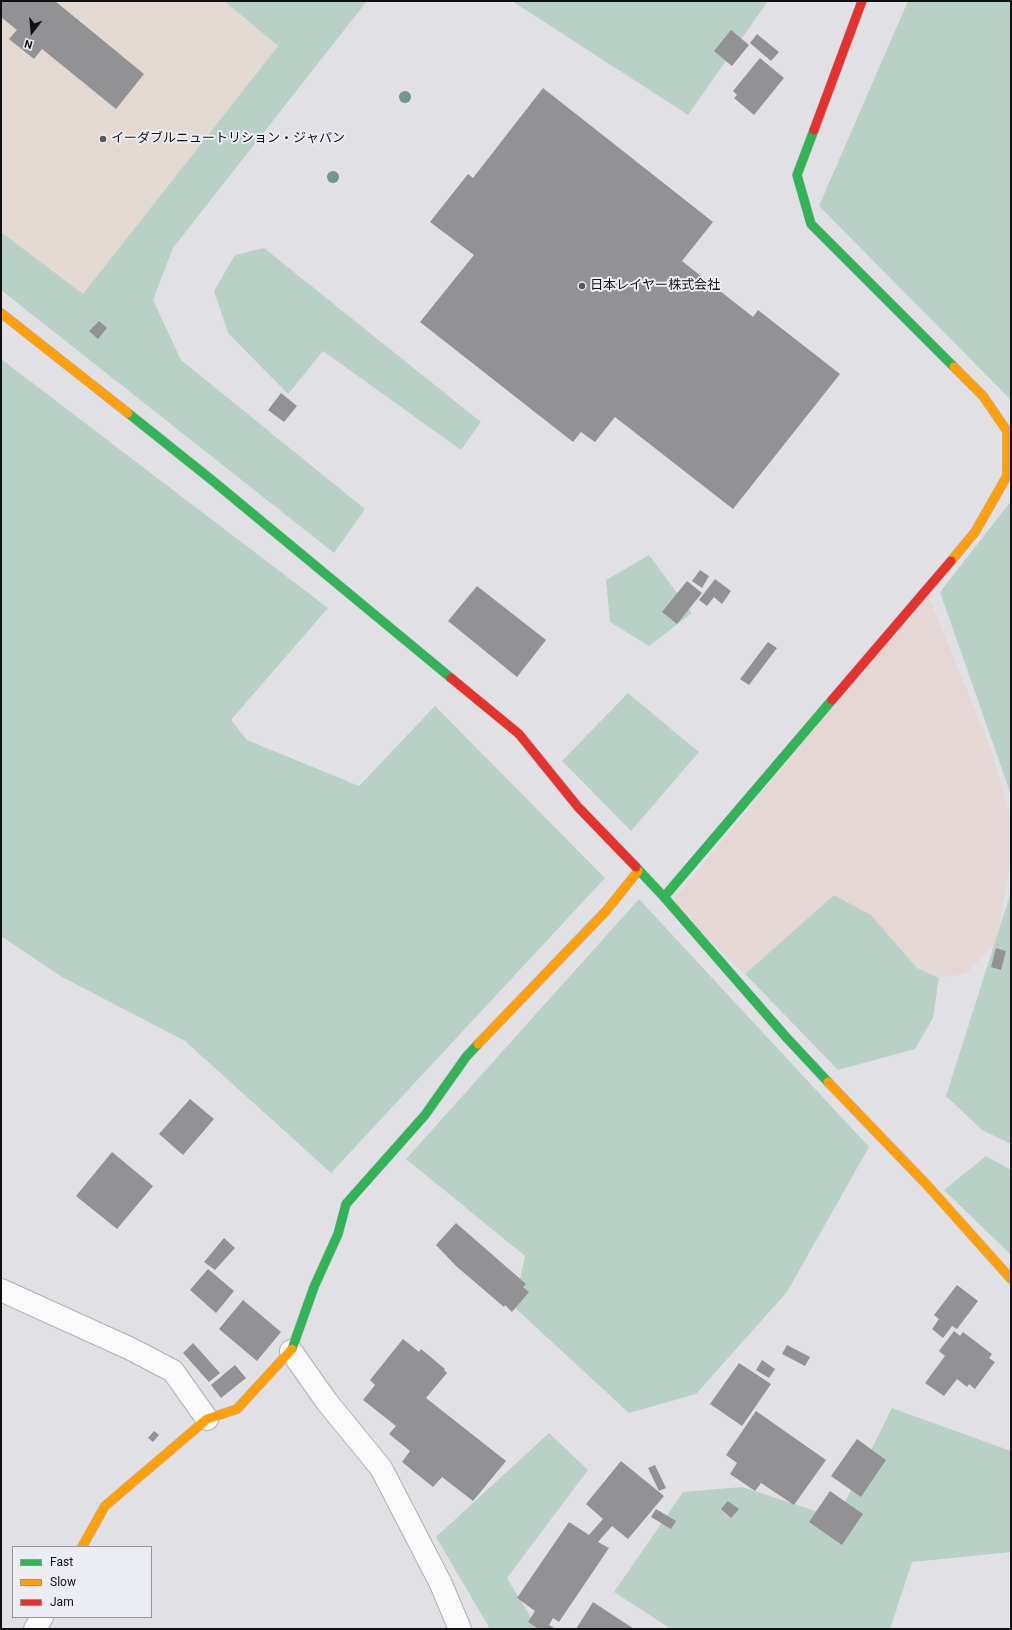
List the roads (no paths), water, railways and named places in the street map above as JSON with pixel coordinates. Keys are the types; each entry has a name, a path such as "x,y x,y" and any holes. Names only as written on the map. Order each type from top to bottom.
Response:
{"street":[{"path":"664,897 976,532 1007,476 1006,431 983,396 811,224 797,175 862,1"},
{"path":"1,313 213,481 519,734 578,807 664,897 786,1037 869,1126 927,1185 1011,1279"},
{"path":"83,1546 105,1506 207,1419 237,1409 291,1352 314,1287 338,1234 346,1204 425,1115 466,1057 606,911 638,871"},
{"path":"1,1290 130,1349 173,1371 207,1419"},
{"path":"291,1352 326,1402 381,1468 440,1582 460,1629"},
{"path":"35,1629 41,1618"}],"place":[{"name":"イーダブルニュートリション・ジャパン","path":"103,139"},
{"name":"日本レイヤー株式会社","path":"582,286"}]}
